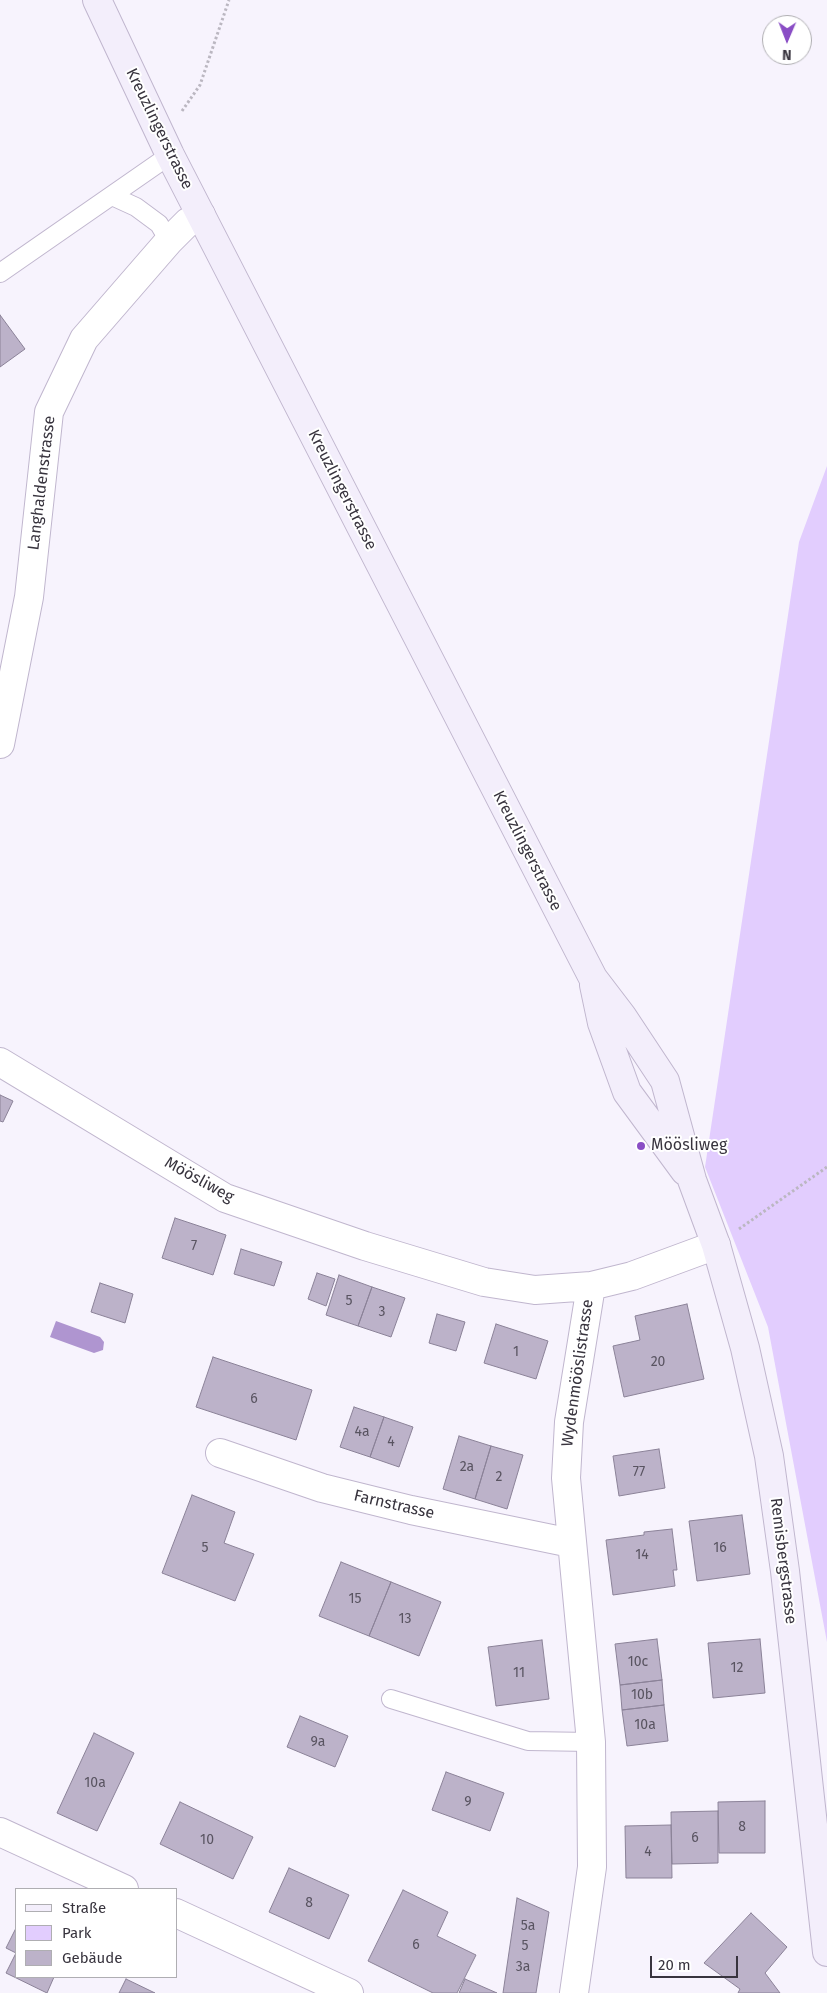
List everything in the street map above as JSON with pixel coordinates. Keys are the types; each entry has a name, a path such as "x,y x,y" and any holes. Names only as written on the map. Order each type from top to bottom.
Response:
{"street":[{"name":"Kreuzlingerstrasse","path":"97,0 170,155 593,978"},
{"name":"Langhaldenstrasse","path":"0,744 29,597 49,412 84,339 169,241 188,222 201,215"},
{"name":"Remisbergstrasse","path":"593,978 602,1023 627,1092 692,1180"},
{"name":"Remisbergstrasse","path":"593,978 622,1016 665,1081 692,1180 716,1245 745,1348 769,1456 785,1571 827,1952"},
{"name":"Möösliweg","path":"0,1062 225,1198 366,1246 484,1282 534,1290 590,1286"},
{"name":"Wydenmööslistrasse","path":"574,1993 592,1867 592,1742 566,1478 569,1422 590,1286 632,1276 716,1245"},
{"name":"Farnstrasse","path":"220,1454 322,1488 411,1510 572,1543"},
{"path":"0,1832 122,1888"},
{"path":"178,1914 349,1993"}],"lane":[{"path":"0,273 170,155"},
{"path":"112,196 136,207 159,224 169,241"},
{"path":"391,1699 528,1741 592,1742"}],"path":[{"path":"156,126 183,110 200,85 229,0"},
{"path":"716,1245 827,1167"}],"green space":[{"path":"827,466 827,1642 768,1327 705,1167 799,542"}],"shaded area":[{"path":"56,1321 100,1337 104,1342 103,1350 94,1353 50,1337"}],"building":[{"path":"0,315 25,349 0,367"},
{"path":"0,1095 13,1101 3,1122 0,1121"},
{"path":"175,1218 226,1235 213,1275 162,1258"},
{"path":"241,1249 282,1262 274,1286 234,1274"},
{"path":"317,1273 335,1279 326,1306 308,1299"},
{"path":"339,1275 372,1287 358,1326 326,1315"},
{"path":"100,1283 133,1294 125,1323 91,1312"},
{"path":"372,1287 405,1298 391,1337 358,1326"},
{"path":"687,1304 704,1379 624,1397 613,1346 640,1340 635,1316"},
{"path":"437,1314 465,1322 456,1351 429,1343"},
{"path":"496,1324 548,1341 536,1379 484,1363"},
{"path":"213,1357 312,1390 296,1440 196,1407"},
{"path":"354,1407 384,1417 370,1457 340,1447"},
{"path":"384,1417 413,1427 399,1467 370,1457"},
{"path":"459,1436 491,1446 475,1499 443,1489"},
{"path":"491,1446 523,1455 507,1509 475,1499"},
{"path":"659,1449 665,1488 619,1496 613,1456"},
{"path":"192,1495 235,1512 224,1543 254,1554 235,1601 162,1573"},
{"path":"742,1515 750,1574 697,1581 689,1521"},
{"path":"672,1529 677,1570 673,1570 675,1586 613,1595 606,1540 644,1535 644,1532"},
{"path":"341,1562 391,1582 369,1636 319,1616"},
{"path":"391,1582 441,1602 419,1656 369,1636"},
{"path":"657,1639 662,1680 620,1685 615,1644"},
{"path":"760,1639 765,1693 713,1698 708,1643"},
{"path":"542,1640 549,1699 496,1706 488,1647"},
{"path":"662,1680 664,1705 622,1710 620,1685"},
{"path":"664,1705 668,1741 627,1746 622,1710"},
{"path":"300,1716 348,1736 335,1767 287,1747"},
{"path":"94,1733 134,1753 97,1831 57,1813"},
{"path":"446,1772 504,1793 490,1831 432,1810"},
{"path":"765,1801 765,1853 719,1853 718,1802"},
{"path":"180,1802 253,1837 233,1879 160,1844"},
{"path":"718,1811 718,1863 672,1864 671,1812"},
{"path":"671,1825 672,1878 626,1878 625,1826"},
{"path":"289,1868 349,1895 329,1939 269,1912"},
{"path":"403,1890 448,1912 437,1936 476,1955 457,1993 433,1993 368,1961"},
{"path":"517,1898 549,1912 536,1993 503,1993"},
{"path":"751,1913 787,1947 765,1973 780,1993 738,1993 740,1989 704,1963"},
{"path":"15,1930 15,1952 6,1948"},
{"path":"15,1955 15,1977 6,1973"},
{"path":"16,1978 54,1978 47,1993"},
{"path":"126,1979 155,1993 119,1993"},
{"path":"465,1979 497,1993 459,1993"}],"place":[{"name":"Möösliweg","path":"641,1146"}]}
